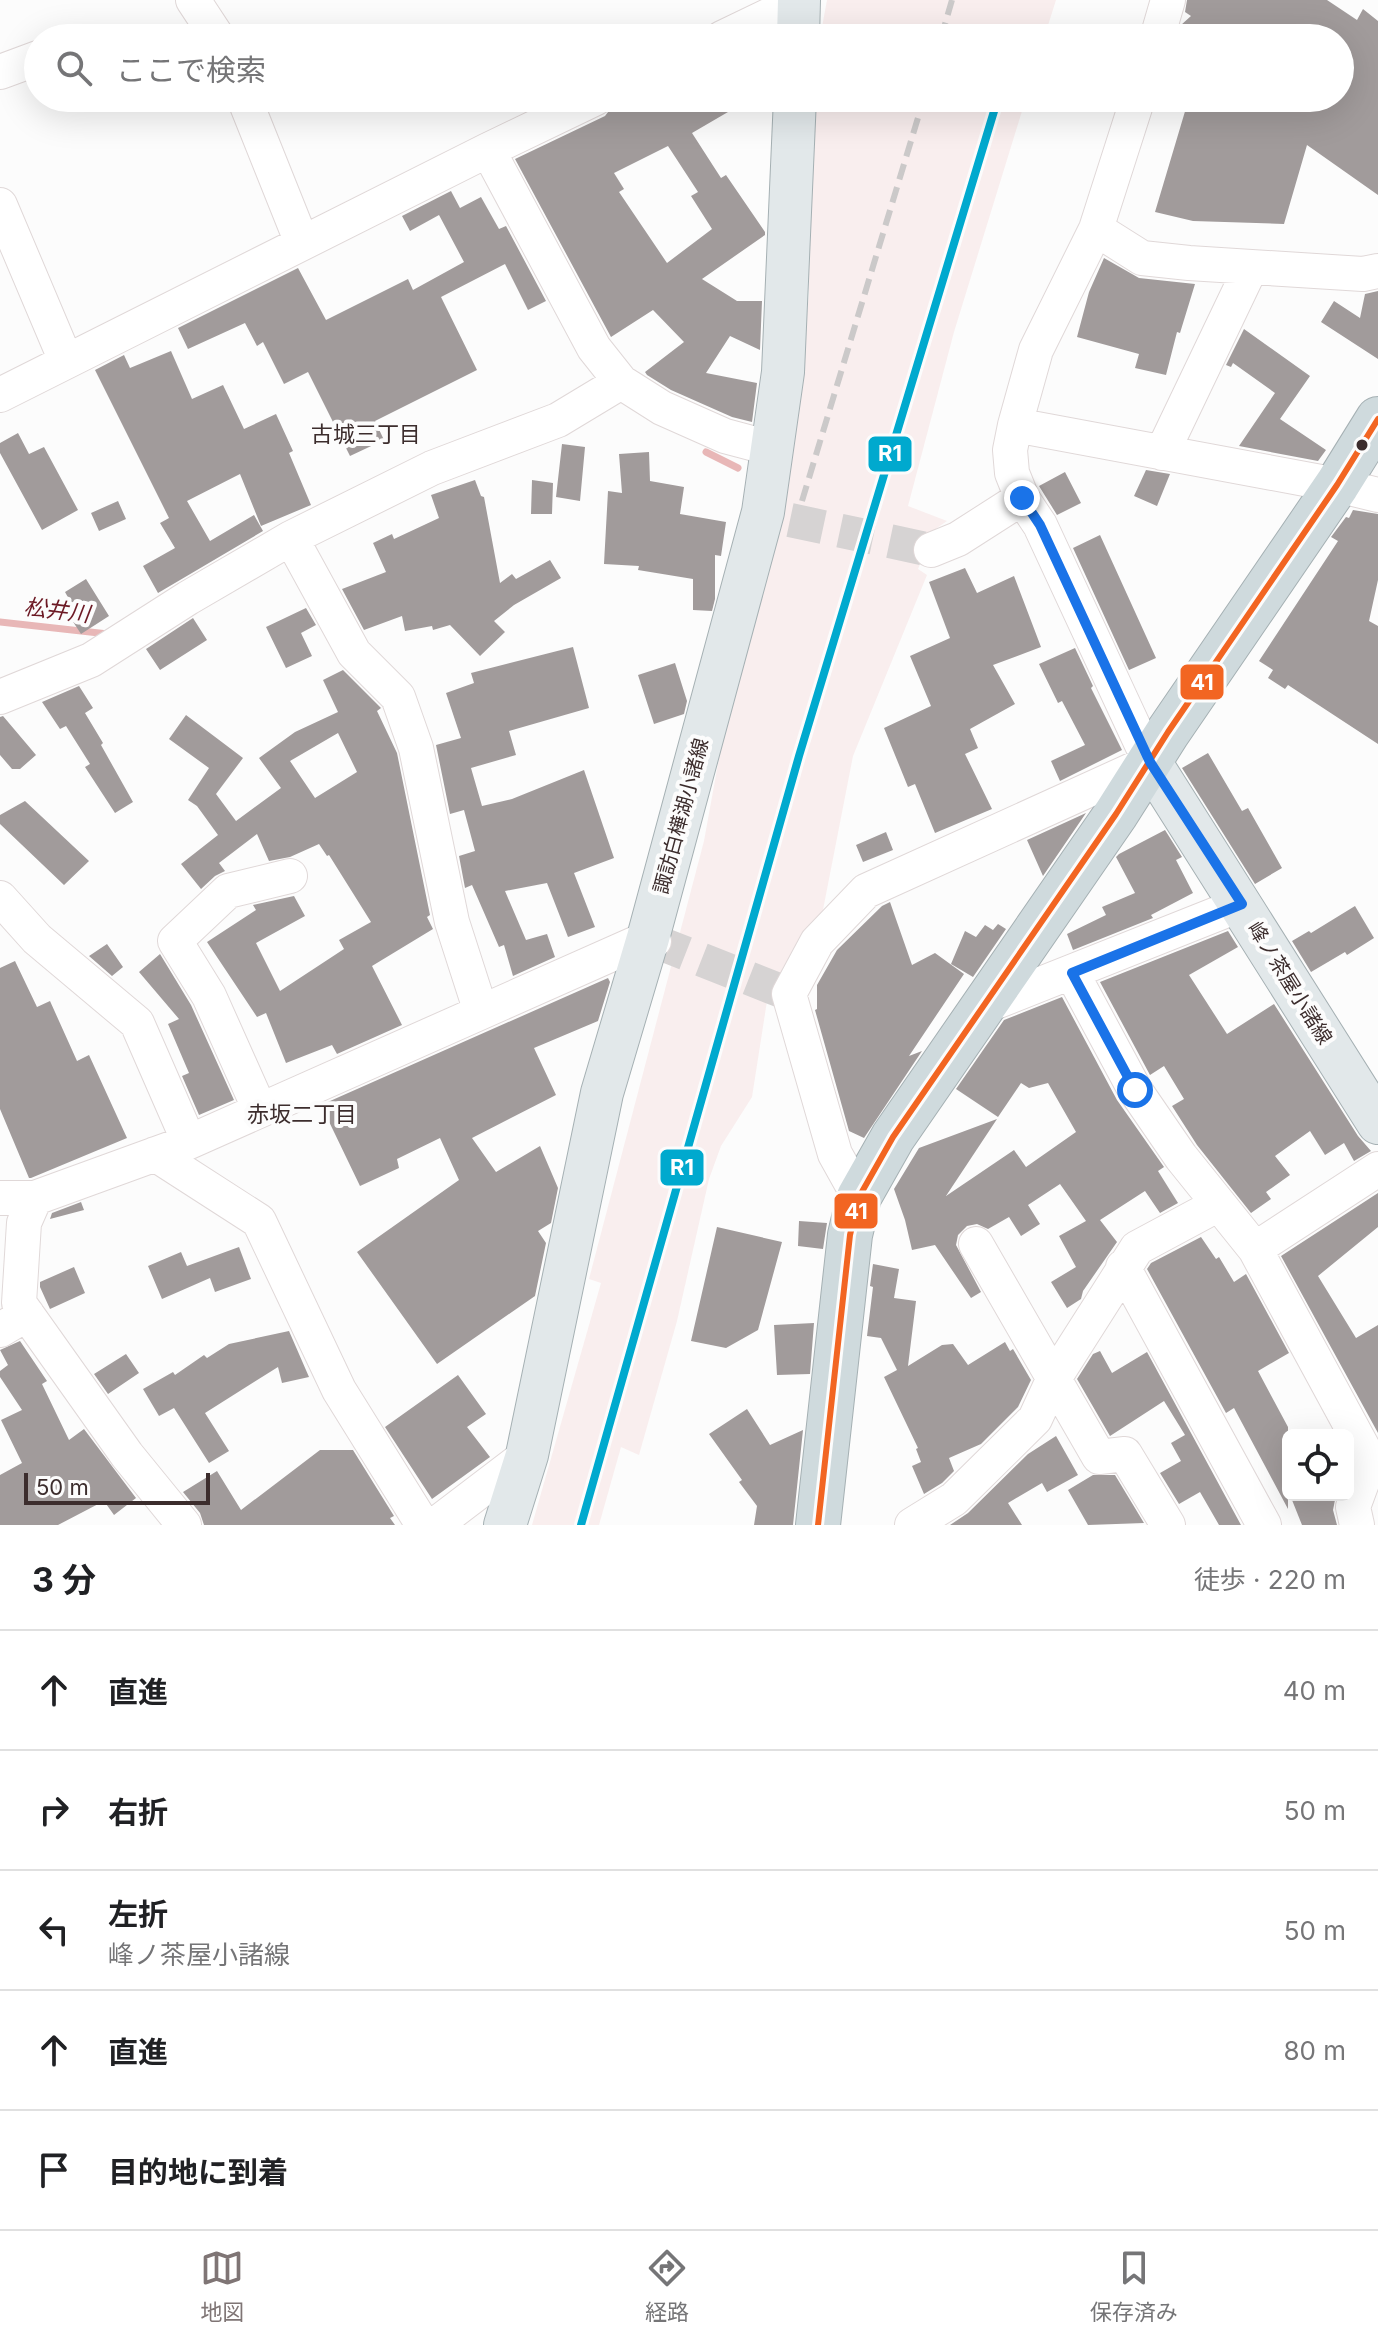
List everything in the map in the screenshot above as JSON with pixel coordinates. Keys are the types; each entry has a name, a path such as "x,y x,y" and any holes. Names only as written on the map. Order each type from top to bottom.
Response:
{"highway":[{"path":"818,1525 850,1235 859,1197 893,1137 1150,762 1357,490 1378,419"}],"main road":[{"path":"798,24 799,0"},
{"name":"諏訪白樺湖小諸線","path":"505,1525 527,1455 602,1093 651,940 777,516 774,449 783,372 794,112"},
{"name":"峰ノ茶屋小諸線","path":"1150,762 1378,1123"}],"street":[{"path":"193,0 209,24"},
{"path":"750,24 799,0"},
{"path":"1161,24 1168,0"},
{"path":"0,72 24,63"},
{"path":"250,112 302,243"},
{"path":"0,395 567,112"},
{"path":"859,1197 835,1154 789,994 817,942 866,891 1150,762 1040,525 1022,498 1012,473 1010,450 1036,350 1096,229 1134,112"},
{"path":"488,150 594,348 621,382 662,408 712,431 774,449"},
{"path":"0,205 66,361"},
{"path":"1096,229 1142,258 1363,274 1378,271"},
{"path":"1162,453 1251,267"},
{"path":"0,697 91,660 199,591 291,538 432,468 558,420 621,382"},
{"path":"1015,425 1357,490"},
{"path":"931,550 958,539 1022,498"},
{"path":"291,538 354,653 398,697 416,748 452,922 481,1012"},
{"path":"260,1110 209,996 175,941 228,891 290,876"},
{"path":"0,898 37,939 137,1023 189,1142"},
{"path":"983,1007 1242,904"},
{"path":"0,1198 35,1198 189,1142 651,940"},
{"path":"1072,973 1135,1090 1181,1157 1255,1249 1370,1461 1353,1507 1357,1525"},
{"path":"155,1154 259,1221 339,1390 423,1525"},
{"path":"1255,1249 1378,1169"},
{"path":"35,1198 24,1223 19,1303 14,1322 184,1525"},
{"path":"912,1525 954,1499 1035,1419 1053,1380 1137,1248 1219,1204"},
{"path":"976,1244 1099,1457 1125,1454 1168,1525"},
{"path":"1123,1267 1264,1525"},
{"path":"435,1525 527,1455"},
{"path":"1372,1525 1378,1521"}],"shaded area":[{"path":"827,0 1056,0 1048,24 823,24"},
{"path":"810,112 1022,112 954,332 908,506 947,521 934,530 918,569 927,575 853,756 821,920 767,1001 752,1097 721,1146 709,1179 677,1321 639,1455 621,1447 599,1525 532,1525 601,1283 589,1279 704,841 751,582 790,452 809,295"}],"building":[{"path":"1187,0 1327,0 1357,20 1363,9 1378,21 1378,195 1307,145 1284,224 1193,221 1155,212 1185,112 1354,112 1354,24 1182,24 1191,16 1185,12"},
{"path":"608,112 728,112 692,133 721,178 726,175 765,235 702,279 737,301 762,301 760,350 730,336 706,373 757,383 752,422 732,417 671,390 647,375 645,372 684,342 653,310 611,337 515,159","holes":["668,146 698,192 691,196 712,229 667,263 619,192 624,189 614,173"]},
{"path":"451,191 460,208 481,197 499,229 506,226 546,301 528,310 505,264 441,297 477,370 375,421 384,440 350,456 308,372 284,384 263,342 257,346 245,323 188,349 178,328 298,268 326,320 408,279 413,290 464,262 439,215 410,231 402,216"},
{"path":"1104,258 1139,278 1195,284 1180,333 1177,332 1166,375 1135,368 1139,354 1077,337 1089,292"},
{"path":"1378,291 1378,359 1321,322 1334,301 1360,318 1365,294"},
{"path":"1244,329 1310,376 1280,419 1326,450 1318,461 1239,446 1275,393 1233,363 1231,367 1226,365"},
{"path":"171,351 192,399 223,385 244,429 276,414 293,451 289,453 311,505 261,526 240,474 187,501 210,541 254,515 263,531 158,593 143,566 175,548 160,523 169,518 95,370 124,355 130,368"},
{"path":"18,433 29,454 44,447 78,510 42,530 0,453 0,443"},
{"path":"562,444 585,447 580,501 556,497"},
{"path":"649,452 650,481 684,487 680,514 726,522 721,556 715,555 712,611 693,610 693,579 638,570 639,566 604,564 608,491 622,493 619,454"},
{"path":"1146,470 1170,474 1157,506 1134,496"},
{"path":"1065,472 1081,503 1057,515 1039,486"},
{"path":"475,480 484,497 500,583 512,574 516,579 550,560 561,578 514,605 494,621 505,632 480,656 450,625 433,630 432,626 405,631 402,616 364,630 342,589 386,572 373,543 392,534 394,539 439,518 431,495"},
{"path":"532,480 553,483 552,514 531,514"},
{"path":"118,501 126,519 99,531 91,513"},
{"path":"1353,510 1378,514 1378,580 1369,621 1378,626 1378,744 1288,685 1285,689 1268,678 1273,670 1259,661 1338,541 1331,537"},
{"path":"1100,535 1156,658 1129,670 1073,548"},
{"path":"965,568 977,593 1014,576 1041,647 993,665 1015,704 970,729 978,748 965,754 992,809 935,833 915,784 908,787 884,728 931,706 910,656 950,638 929,582"},
{"path":"86,579 109,616 81,634 68,614 75,610 65,592"},
{"path":"306,608 316,625 301,633 312,656 286,668 266,627"},
{"path":"193,618 207,640 160,670 146,649"},
{"path":"573,647 589,708 509,731 516,755 471,768 482,806 512,799 584,770 614,858 574,873 595,927 568,937 547,883 505,891 526,940 547,934 555,957 513,976 504,945 499,947 472,885 465,888 459,856 475,851 464,810 450,814 436,745 461,738 446,693 474,683 471,673"},
{"path":"1075,648 1122,750 1060,781 1051,761 1085,745 1062,701 1058,703 1039,664"},
{"path":"675,663 687,701 684,714 654,724 638,675"},
{"path":"343,670 381,708 377,711 397,753 430,915 427,917 433,929 372,966 402,1025 337,1054 332,1045 286,1063 266,1013 257,1017 207,942 256,910 253,905 294,896 305,916 256,943 280,991 344,949 339,940 371,922 319,844 290,857 269,861 257,834 219,863 225,871 201,889 181,864 218,835 197,806 188,800 209,768 169,739 186,715 243,758 216,794 236,821 281,788 259,758 295,732 338,712 323,680","holes":["338,733 357,772 315,798 290,761"]},
{"path":"79,686 93,708 85,713 133,802 115,813 85,767 90,764 66,726 60,729 42,702"},
{"path":"3,716 36,755 20,769 12,769 0,755 0,717"},
{"path":"1208,753 1242,811 1248,808 1282,868 1255,884 1182,768"},
{"path":"25,801 89,861 64,885 0,824 0,815"},
{"path":"1086,813 1043,876 1027,840"},
{"path":"1165,830 1182,857 1176,860 1193,893 1151,915 1153,918 1073,950 1067,934 1106,915 1102,907 1135,893 1116,857"},
{"path":"886,832 893,850 863,862 856,845"},
{"path":"890,902 912,965 935,953 964,974 909,1056 922,1051 864,1138 849,1131 815,1010 817,985 837,950 882,906"},
{"path":"1355,906 1374,938 1311,972 1292,941"},
{"path":"998,924 1006,929 973,977 951,964 965,931 976,937 985,925 993,930"},
{"path":"1228,931 1238,947 1189,975 1227,1034 1274,1004 1358,1136 1371,1151 1354,1161 1344,1143 1325,1155 1310,1131 1275,1156 1290,1175 1266,1192 1271,1199 1251,1213 1197,1145 1172,1106 1184,1099 1164,1066 1150,1075 1100,982"},
{"path":"107,944 123,967 112,976 89,956"},
{"path":"160,954 191,1005 234,1100 199,1115 182,1076 189,1073 168,1024 179,1019 139,972"},
{"path":"15,961 37,1007 50,1001 77,1061 89,1055 127,1138 31,1178 0,1109 0,968"},
{"path":"608,978 610,982 598,1021 534,1048 556,1095 472,1138 496,1172 540,1146 558,1188 551,1223 538,1231 546,1243 535,1296 437,1364 357,1252 459,1180 440,1138 397,1159 399,1168 360,1186 321,1105"},
{"path":"1062,997 1117,1100 1164,1167 1158,1171 1178,1203 1160,1213 1145,1191 1100,1220 1117,1242 1083,1291 1081,1299 1067,1308 1051,1282 1076,1267 1059,1236 1086,1221 1060,1184 1028,1205 1040,1224 1021,1236 1009,1217 988,1229 977,1224 967,1226 958,1235 956,1245 981,1292 971,1298 935,1245 912,1250 894,1189 919,1148 997,1119 946,1196 1014,1150 1026,1167 1076,1132 1048,1083 1029,1088 1021,1083 998,1117 956,1089 1004,1020"},
{"path":"1378,1193 1378,1227 1318,1276 1356,1338 1378,1325 1378,1433 1281,1256"},
{"path":"81,1202 84,1210 50,1219 52,1213"},
{"path":"799,1221 827,1223 823,1249 798,1246"},
{"path":"717,1227 782,1242 758,1330 726,1348 691,1341"},
{"path":"1201,1237 1216,1259 1219,1257 1234,1282 1246,1274 1289,1353 1258,1371 1288,1427 1282,1429 1282,1498 1234,1408 1226,1413 1147,1269 1151,1263"},
{"path":"239,1247 251,1279 215,1292 210,1278 162,1299 148,1266 181,1252 187,1266"},
{"path":"873,1264 899,1269 894,1298 916,1301 908,1366 942,1345 953,1344 968,1365 1005,1342 1010,1351 1013,1349 1031,1380 1018,1407 981,1444 949,1458 954,1471 924,1494 912,1466 921,1462 918,1448 884,1377 897,1370 881,1338 867,1336"},
{"path":"74,1267 85,1293 50,1309 40,1282"},
{"path":"814,1323 810,1374 777,1375 774,1325"},
{"path":"289,1331 309,1377 282,1383 278,1367 205,1413 229,1451 209,1463 174,1408 159,1416 143,1389 173,1372 175,1375 204,1355 207,1358 229,1344"},
{"path":"20,1341 47,1381 42,1384 69,1440 84,1429 136,1498 114,1515 104,1501 58,1525 0,1525 0,1475 22,1463 1,1420 22,1410 0,1377 0,1371 8,1365 0,1350"},
{"path":"1100,1351 1112,1373 1147,1352 1241,1525 1219,1525 1200,1492 1179,1504 1160,1473 1181,1461 1171,1443 1185,1435 1164,1401 1110,1436 1077,1379 1093,1354"},
{"path":"126,1354 139,1373 108,1394 94,1374"},
{"path":"458,1375 486,1414 467,1427 490,1457 432,1499 385,1427"},
{"path":"747,1409 770,1445 803,1430 793,1525 754,1525 757,1506 709,1434"},
{"path":"1056,1436 1078,1475 1047,1492 1042,1483 1008,1503 1022,1525 950,1525 968,1513 1028,1454"},
{"path":"320,1450 353,1450 394,1516 390,1518 395,1525 204,1525 200,1513 183,1492 217,1471 241,1510"},
{"path":"1093,1475 1115,1475 1144,1523 1088,1525 1068,1490"},
{"path":"1292,1501 1335,1501 1333,1510 1337,1525 1302,1525"}],"waterway":[{"name":"松井川","path":"706,452 738,468"},
{"name":"松井川","path":"0,622 108,634"}],"tunnel":[{"path":"790,520 931,550"},
{"path":"654,941 789,994"}],"railway":[{"path":"945,24 952,0"},
{"path":"802,501 920,112"}],"transit line":[{"name":"R1","path":"581,1525 799,756 994,112"},
{"name":"41","path":"818,1525 850,1235 859,1197 893,1137 1116,814 1378,419"}],"district":[{"name":"古城三丁目","path":"366,434"},
{"name":"赤坂二丁目","path":"302,1114"}],"route":[{"path":"1022,498 1040,525 1150,762 1242,904 1072,973 1135,1090"}]}
